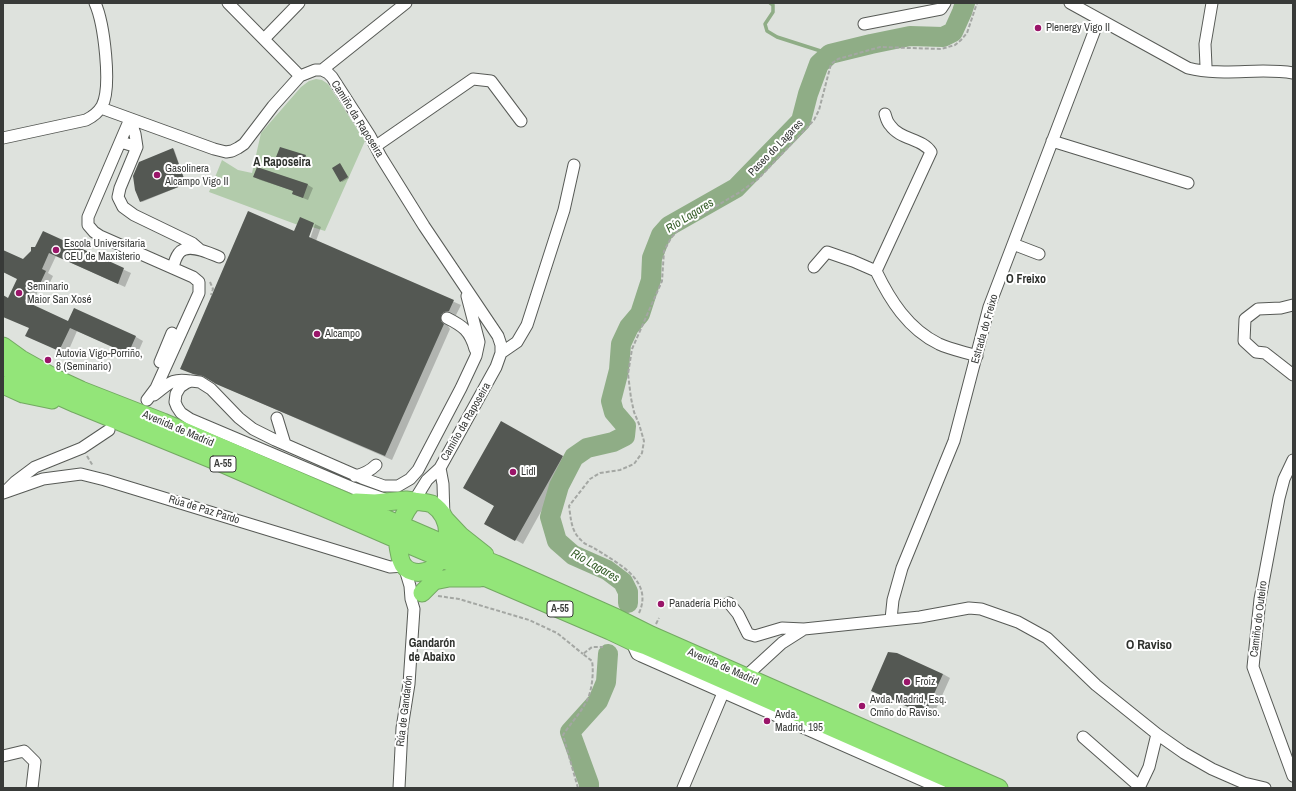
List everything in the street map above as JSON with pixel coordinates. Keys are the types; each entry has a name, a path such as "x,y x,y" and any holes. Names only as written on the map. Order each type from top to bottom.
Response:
{"highway":[{"name":"Avenida de Madrid","path":"3,346 21,359 55,378 81,390 170,425 349,502 399,532"},
{"name":"Avenida de Madrid","path":"3,365 14,373 47,391 76,404 223,464 369,527 399,532"},
{"path":"3,385 23,394 76,404"},
{"path":"349,502 375,503 406,500 430,503 439,511 492,571"},
{"path":"414,501 405,511 399,532 424,564"},
{"path":"424,564 448,536 445,519"},
{"path":"369,527 386,542 449,578"},
{"name":"A-55","path":"399,532 424,564"},
{"name":"Avenida de Madrid","path":"424,564 492,571 632,633 653,650 969,788"},
{"path":"422,593 434,581 492,571"},
{"name":"Avenida de Madrid","path":"632,633 651,635 999,788"}],"street":[{"path":"3,138 86,120 92,117 101,108 106,93 107,82 104,33 101,17 95,3"},
{"path":"101,108 214,149 226,152 232,151 244,144 273,106 300,76 228,3"},
{"path":"264,39 299,3"},
{"path":"322,70 406,3"},
{"path":"864,24 941,9 945,3"},
{"path":"1070,3 1188,68 1203,72 1268,71 1293,73"},
{"path":"1206,66 1205,44 1212,3"},
{"name":"Estrada do Freixo","path":"891,619 893,600 902,568 954,441 989,307 1099,19"},
{"name":"Camiño da Raposeira","path":"300,76 314,70 322,70 332,77 370,136 381,157 420,219 498,336 501,345 501,353 488,383 440,468 427,480 414,501"},
{"path":"376,146 473,79 490,81 520,121"},
{"path":"876,271 931,152 928,147 898,134 889,125 885,114"},
{"path":"130,119 88,217 88,225 100,236 193,277 199,282 200,287 199,294 156,388 144,402"},
{"path":"130,119 135,134 137,147 120,188 118,197 123,207 134,215 192,242 199,249"},
{"path":"120,142 137,147"},
{"path":"1052,142 1188,183"},
{"path":"501,353 518,342 527,326 564,210 574,165"},
{"path":"1013,244 1039,254"},
{"path":"173,268 179,253 183,249 199,249 219,257"},
{"path":"814,267 828,252 876,271 887,294 900,311 928,338 940,344 977,356"},
{"path":"168,361 170,368 179,379 191,382 200,382 210,389 239,418 253,429 355,476 384,486 398,486 410,479 418,470 476,356 479,342 464,287"},
{"path":"1293,305 1281,308 1258,309 1245,319 1244,341 1256,352 1265,353 1293,375"},
{"path":"447,318 462,325 473,344 476,356"},
{"path":"144,402 172,333"},
{"path":"144,402 179,379"},
{"path":"191,382 180,387 176,394 175,402 181,413 190,419 353,488 392,502"},
{"path":"277,418 285,444"},
{"path":"5,492 15,482 35,467 82,448 109,430"},
{"name":"Camiño do Outeiro","path":"1293,460 1284,479 1279,498 1260,599 1253,667 1293,776"},
{"path":"355,476 362,475 370,471 376,465"},
{"path":"440,468 443,484 445,519"},
{"name":"Rúa de Paz Pardo","path":"5,492 43,479 81,474 390,567 424,564"},
{"name":"Rúa de Gandarón","path":"414,609 422,593 424,564"},
{"name":"Rúa de Gandarón","path":"399,788 402,728 409,684 414,609 411,599 410,586 424,564"},
{"path":"729,603 738,614 748,634 755,636 782,628 804,630 891,619 920,617 969,608 981,609 1018,622 1047,638 1096,685 1157,734 1184,753 1212,769 1244,783 1265,788"},
{"path":"745,677 782,642 804,630"},
{"path":"632,633 637,654 940,788"},
{"path":"683,788 723,693"},
{"path":"1083,737 1139,788 1149,767 1157,734"},
{"path":"3,756 24,751 35,762 32,788"}],"path":[{"name":"Paseo do Lagares","path":"632,633 642,606 642,588 631,573 618,563 581,541 572,528 569,506 590,479 600,473 620,470 634,464 642,453 644,441 634,412 628,374 632,349 662,281 664,251 671,238 681,227 740,192 758,179 814,120 819,110 831,64 838,59 880,47 941,50 955,45 967,33 977,3"},
{"path":"82,448 95,471 95,477"},
{"path":"422,593 459,599 529,620 557,633 592,661 594,671 586,703 563,735 578,788"},
{"path":"584,654 592,647 603,647"}],"green space":[{"path":"316,79 322,80 328,84 365,141 325,231 299,223 298,225 209,192 222,160 238,170 252,173 261,133 301,87 309,81"}],"building":[{"path":"280,147 306,155 302,166 276,157"},
{"path":"173,148 186,184 140,202 135,190 133,176 139,162"},
{"path":"340,163 348,177 340,182 332,168"},
{"path":"257,167 308,184 303,198 292,194 293,191 253,177"},
{"name":"Alcampo","path":"248,211 294,231 300,217 314,223 309,237 454,300 449,311 444,312 441,315 441,321 444,324 385,456 216,384 203,376 180,369"},
{"name":"Seminario Maior San Xosé","path":"43,231 124,268 118,284 49,253 42,269 46,271 39,286 33,283 25,301 68,321 74,308 136,336 128,354 70,328 59,351 25,336 29,328 3,317 3,295 8,298 17,279 3,272 3,250 23,259 31,251 31,247 35,247"},
{"name":"Lidl","path":"501,421 563,456 515,541 484,524 494,506 463,488"},
{"name":"Froiz","path":"888,652 897,653 943,674 925,714 871,691"}],"waterway":[{"path":"770,3 773,5 773,12 765,24 767,31 777,37 830,54"},
{"name":"Río Lagares","path":"628,603 628,592 623,582 607,570 573,555 557,541 550,517 559,486 574,457 587,448 613,442 625,436 626,426 614,412 611,401 619,370 621,344 629,327 640,314 651,280 652,258 661,235 669,226 736,188 801,121 808,94 819,64 830,54 910,36 943,37 953,32 965,3"},
{"name":"Río Lagares","path":"589,788 589,784 570,732 598,701 606,682 608,654"}],"place":[{"name":"Plenergy Vigo II","path":"1038,28"},
{"name":"Gasolinera Alcampo Vigo II","path":"157,175"},
{"name":"Escola Universitaria CEU de Maxisterio","path":"56,250"},
{"name":"Seminario Maior San Xosé","path":"19,293"},
{"name":"Alcampo","path":"317,334"},
{"name":"Autovia Vigo-Porriño, 8 (Seminario)","path":"48,360"},
{"name":"Lidl","path":"513,472"},
{"name":"Panadería Picho","path":"661,604"},
{"name":"Froiz","path":"907,682"},
{"name":"Avda. Madrid, Esq. Cmño do Raviso.","path":"862,706"},
{"name":"Avda. Madrid, 195","path":"767,721"}],"district":[{"name":"A Raposeira","path":"282,163"},
{"name":"O Freixo","path":"1026,280"},
{"name":"O Raviso","path":"1149,646"},
{"name":"Gandarón de Abaixo","path":"432,651"}]}
